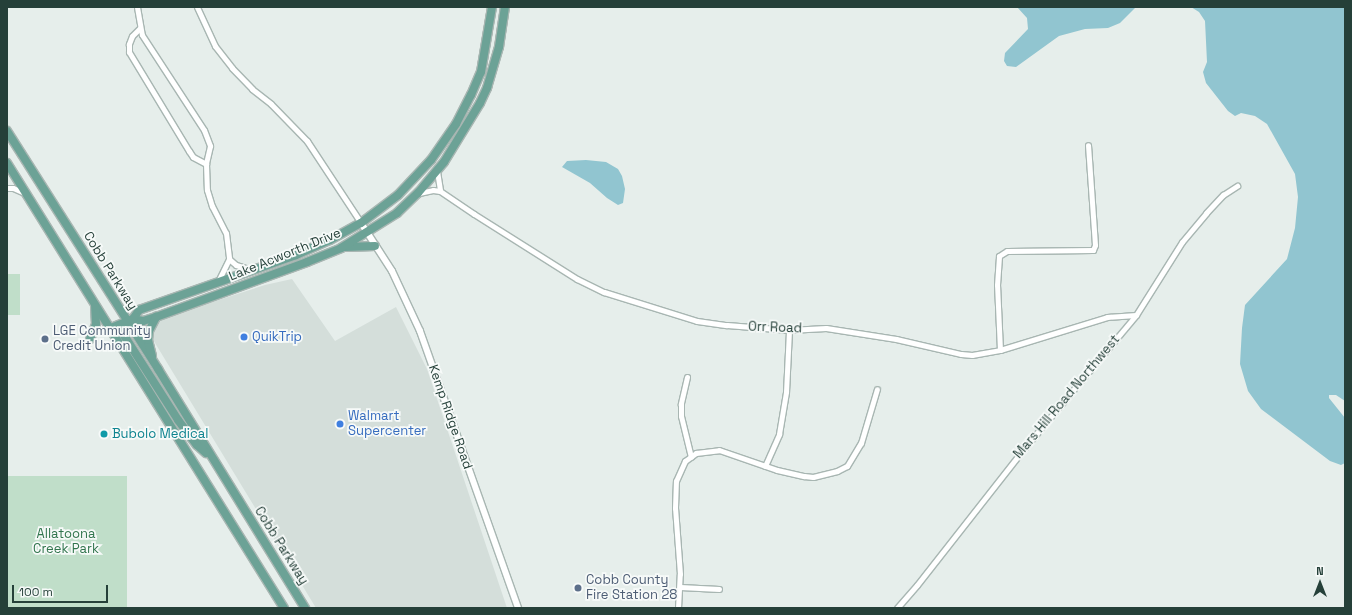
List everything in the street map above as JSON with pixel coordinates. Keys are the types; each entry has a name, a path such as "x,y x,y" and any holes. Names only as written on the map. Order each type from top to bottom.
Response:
{"main road":[{"name":"Lake Acworth Drive","path":"114,327 130,320 139,310 296,255 330,240 360,223 398,195 431,160 456,124 481,72 492,7"},
{"name":"Lake Acworth Drive","path":"130,320 143,321 156,317 307,262 341,248 397,213 418,193 461,137 487,88 499,47 505,7"},
{"name":"Cobb Parkway","path":"7,131 130,320 158,369 305,608"},
{"path":"7,163 95,304 114,327 197,445 211,456"},
{"path":"341,248 357,245 375,246"},
{"path":"90,339 96,324 95,304"},
{"path":"156,317 149,331 148,340 150,351 158,369"},
{"path":"114,327 284,608"}],"street":[{"path":"138,7 142,35 204,130 210,146 206,164 207,190 212,206 226,233 229,259 218,282"},
{"path":"197,7 215,46 252,90 270,104 307,141 360,223"},
{"path":"140,28 132,36 129,44 129,52 193,157 206,164"},
{"path":"1000,350 997,285 1000,256 1007,251 1093,250 1095,245 1088,145"},
{"path":"418,193 428,190 440,191 437,170"},
{"name":"Mars Hill Road Northwest","path":"897,608 922,579 1022,451 1065,401 1099,357 1136,315 1182,242 1210,208 1223,195 1237,186"},
{"path":"7,188 13,188 26,193"},
{"name":"Orr Road","path":"440,191 577,279 604,292 697,321 789,330 833,329 896,339 961,354 972,355 1000,350 1099,319 1136,315"},
{"name":"Kemp Ridge Road","path":"360,223 392,271 420,331 518,608"},
{"path":"229,259 236,265 252,270"},
{"path":"765,466 779,434 786,392 789,330"},
{"path":"687,377 680,404 680,416 691,456"},
{"path":"678,608 680,587 675,508 676,481 685,461 696,453 706,450 719,450 776,470 813,476 837,471 847,466 861,443 877,389"},
{"path":"680,587 718,589"}],"shaded area":[{"path":"292,279 335,341 396,307 427,369 507,608 316,608 152,338 152,331 156,320 265,285"}],"green space":[{"path":"7,274 20,274 20,315 7,315"},
{"name":"Allatoona Creek Park","path":"7,476 127,476 127,608 7,608"}],"water":[{"path":"1017,7 1136,7 1120,23 1108,28 1085,29 1059,36 1016,67 1007,66 1004,61 1005,53 1028,29 1027,18"},
{"path":"1191,7 1345,7 1345,401 1336,395 1329,395 1329,398 1345,418 1345,463 1341,465 1330,461 1261,409 1248,391 1240,364 1245,305 1287,259 1295,228 1298,197 1295,174 1267,124 1255,116 1241,113 1235,116 1228,111 1206,83 1203,72 1207,62 1205,21 1199,12"},
{"path":"586,160 606,162 618,169 622,176 625,189 623,203 618,205 607,198 590,183 562,167 567,161"}],"place":[{"name":"QuikTrip","path":"244,337"},
{"name":"LGE Community Credit Union","path":"45,339"},
{"name":"Walmart Supercenter","path":"340,424"},
{"name":"Bubolo Medical","path":"104,434"},
{"name":"Cobb County Fire Station 28","path":"578,588"}]}
